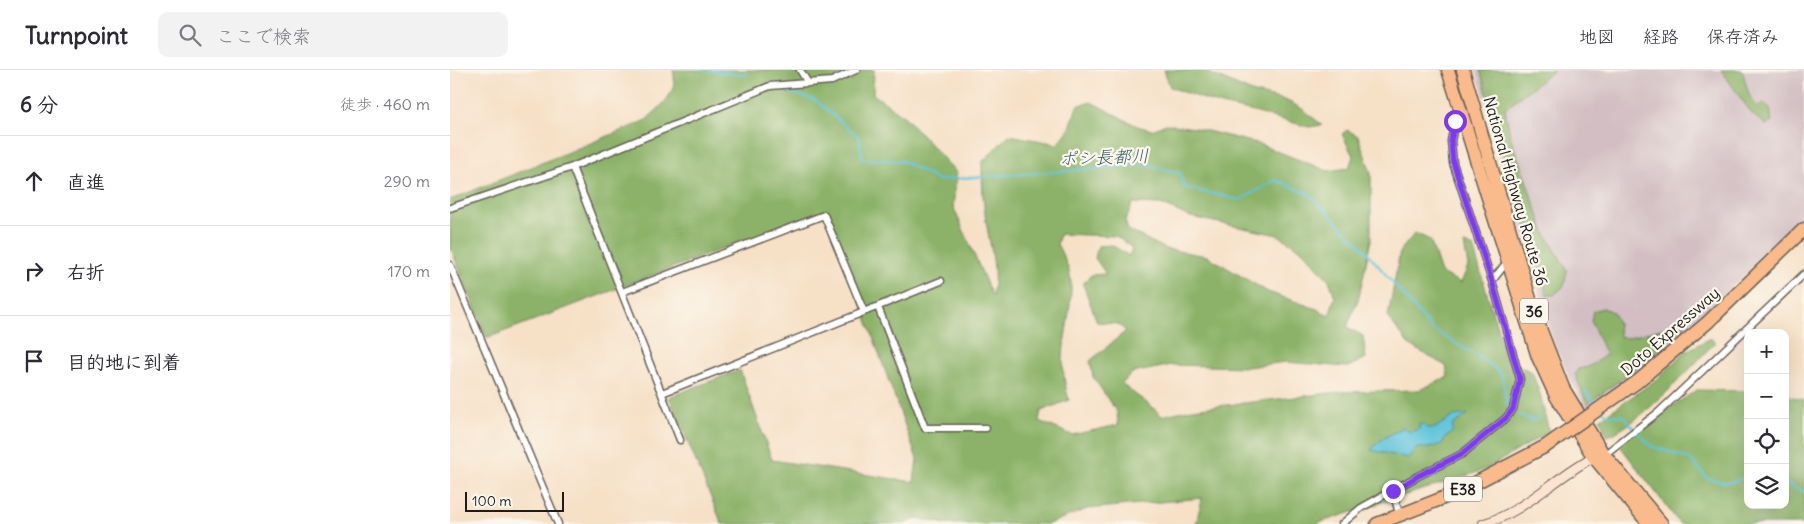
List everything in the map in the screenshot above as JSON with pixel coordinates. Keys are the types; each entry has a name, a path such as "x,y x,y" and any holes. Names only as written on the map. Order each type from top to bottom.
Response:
{"highway":[{"name":"National Highway Route 36","path":"1448,70 1538,357 1556,396 1601,453 1662,524"},
{"name":"National Highway Route 36","path":"1463,70 1540,329 1564,388 1601,453 1650,524"},
{"name":"Doto Expressway","path":"1401,524 1460,497 1546,446 1637,382 1708,322 1804,229"},
{"name":"Doto Expressway","path":"1377,524 1456,492 1546,446"}],"street":[{"path":"800,70 808,83"},
{"path":"450,208 572,167 770,86 832,81 856,70"},
{"path":"1342,524 1361,508 1462,454 1506,418 1513,409 1520,379 1492,281 1453,162 1452,131 1455,121 1462,119"},
{"path":"572,167 680,440"},
{"path":"622,292 824,215 864,312"},
{"path":"1492,281 1508,261"},
{"path":"450,265 558,524"},
{"path":"1484,524 1498,520 1528,503 1660,411 1804,274"},
{"path":"662,393 941,281"},
{"path":"878,307 925,428 986,428"},
{"path":"1393,491 1398,510"}],"shaded area":[{"path":"1476,70 1804,70 1804,221 1634,376 1588,412 1570,380 1553,340"}],"green space":[{"path":"673,70 874,70 873,94 906,118 957,173 953,206 992,296 994,270 985,211 982,162 1009,135 1058,144 1070,128 1077,106 1091,102 1137,126 1152,130 1166,124 1195,128 1256,143 1328,171 1349,168 1353,156 1342,134 1347,130 1358,136 1371,173 1371,240 1359,297 1347,327 1363,336 1366,358 1348,367 1285,362 1248,367 1172,365 1132,373 1122,384 1161,416 1192,409 1339,392 1419,390 1448,377 1446,366 1409,345 1388,317 1400,251 1415,233 1430,240 1441,273 1461,283 1468,266 1464,244 1473,247 1507,360 1532,372 1540,394 1549,432 1484,470 1315,524 1196,524 1202,498 1087,509 1048,524 946,524 917,518 904,524 722,524 669,397 740,370 772,460 914,482 917,459 827,209 487,338 450,246 450,200 645,121 667,98 671,92 674,78","holes":["1133,203 1161,204 1190,217 1278,235 1303,251 1329,280 1335,297 1329,316 1317,309 1268,292 1207,256 1166,249 1128,230 1125,221","1060,234 1116,236 1132,248 1129,256 1112,245 1098,246 1095,258 1106,274 1091,275 1083,284 1097,322 1118,324 1126,331 1090,361 1093,377 1117,412 1118,425 1072,435 1039,421 1041,411 1069,400 1063,369 1063,356 1071,282 1067,265 1057,244"]},
{"path":"1164,70 1202,70 1254,93 1285,100 1301,108 1322,125 1309,127 1221,105 1170,87"},
{"path":"1480,70 1555,70 1505,108 1510,136 1545,233 1567,270 1564,286 1554,295 1547,295"},
{"path":"1721,70 1742,70 1753,102 1757,106 1764,103 1770,108 1772,122 1766,125 1752,114"},
{"path":"1603,308 1613,312 1618,324 1619,336 1627,338 1679,324 1686,326 1627,375 1587,404 1575,374 1578,369 1588,367 1606,355 1591,321 1593,311"},
{"path":"1710,338 1715,342 1664,395 1634,421 1607,436 1600,419 1660,377 1683,353"},
{"path":"1697,390 1744,391 1744,509 1789,509 1789,396 1804,400 1804,524 1680,524 1617,442"}],"water":[{"path":"1468,414 1453,425 1452,433 1445,438 1442,444 1428,448 1417,448 1408,458 1371,450 1382,439 1404,427 1409,432 1419,429 1419,424 1423,424 1427,428 1435,428 1454,416"}],"waterway":[{"name":"ポシ長都川","path":"704,70 748,75"},
{"name":"ポシ長都川","path":"777,88 815,100 859,137 862,159 903,161 938,180 1149,165 1180,173 1184,187 1240,200 1276,180 1309,194 1365,250 1432,329 1490,364 1502,375 1507,405"},
{"name":"ポシ長都川","path":"1585,391 1597,404"},
{"name":"ポシ長都川","path":"1604,411 1607,414 1623,416 1651,446 1690,459 1707,478 1722,482 1733,482 1744,478"},
{"name":"ポシ長都川","path":"1520,415 1534,421 1540,417"},
{"name":"ポシ長都川","path":"1789,485 1804,492"}],"route":[{"path":"1393,491 1462,454 1506,418 1513,409 1518,392 1520,379 1492,281 1453,162 1451,141 1455,121"}]}
